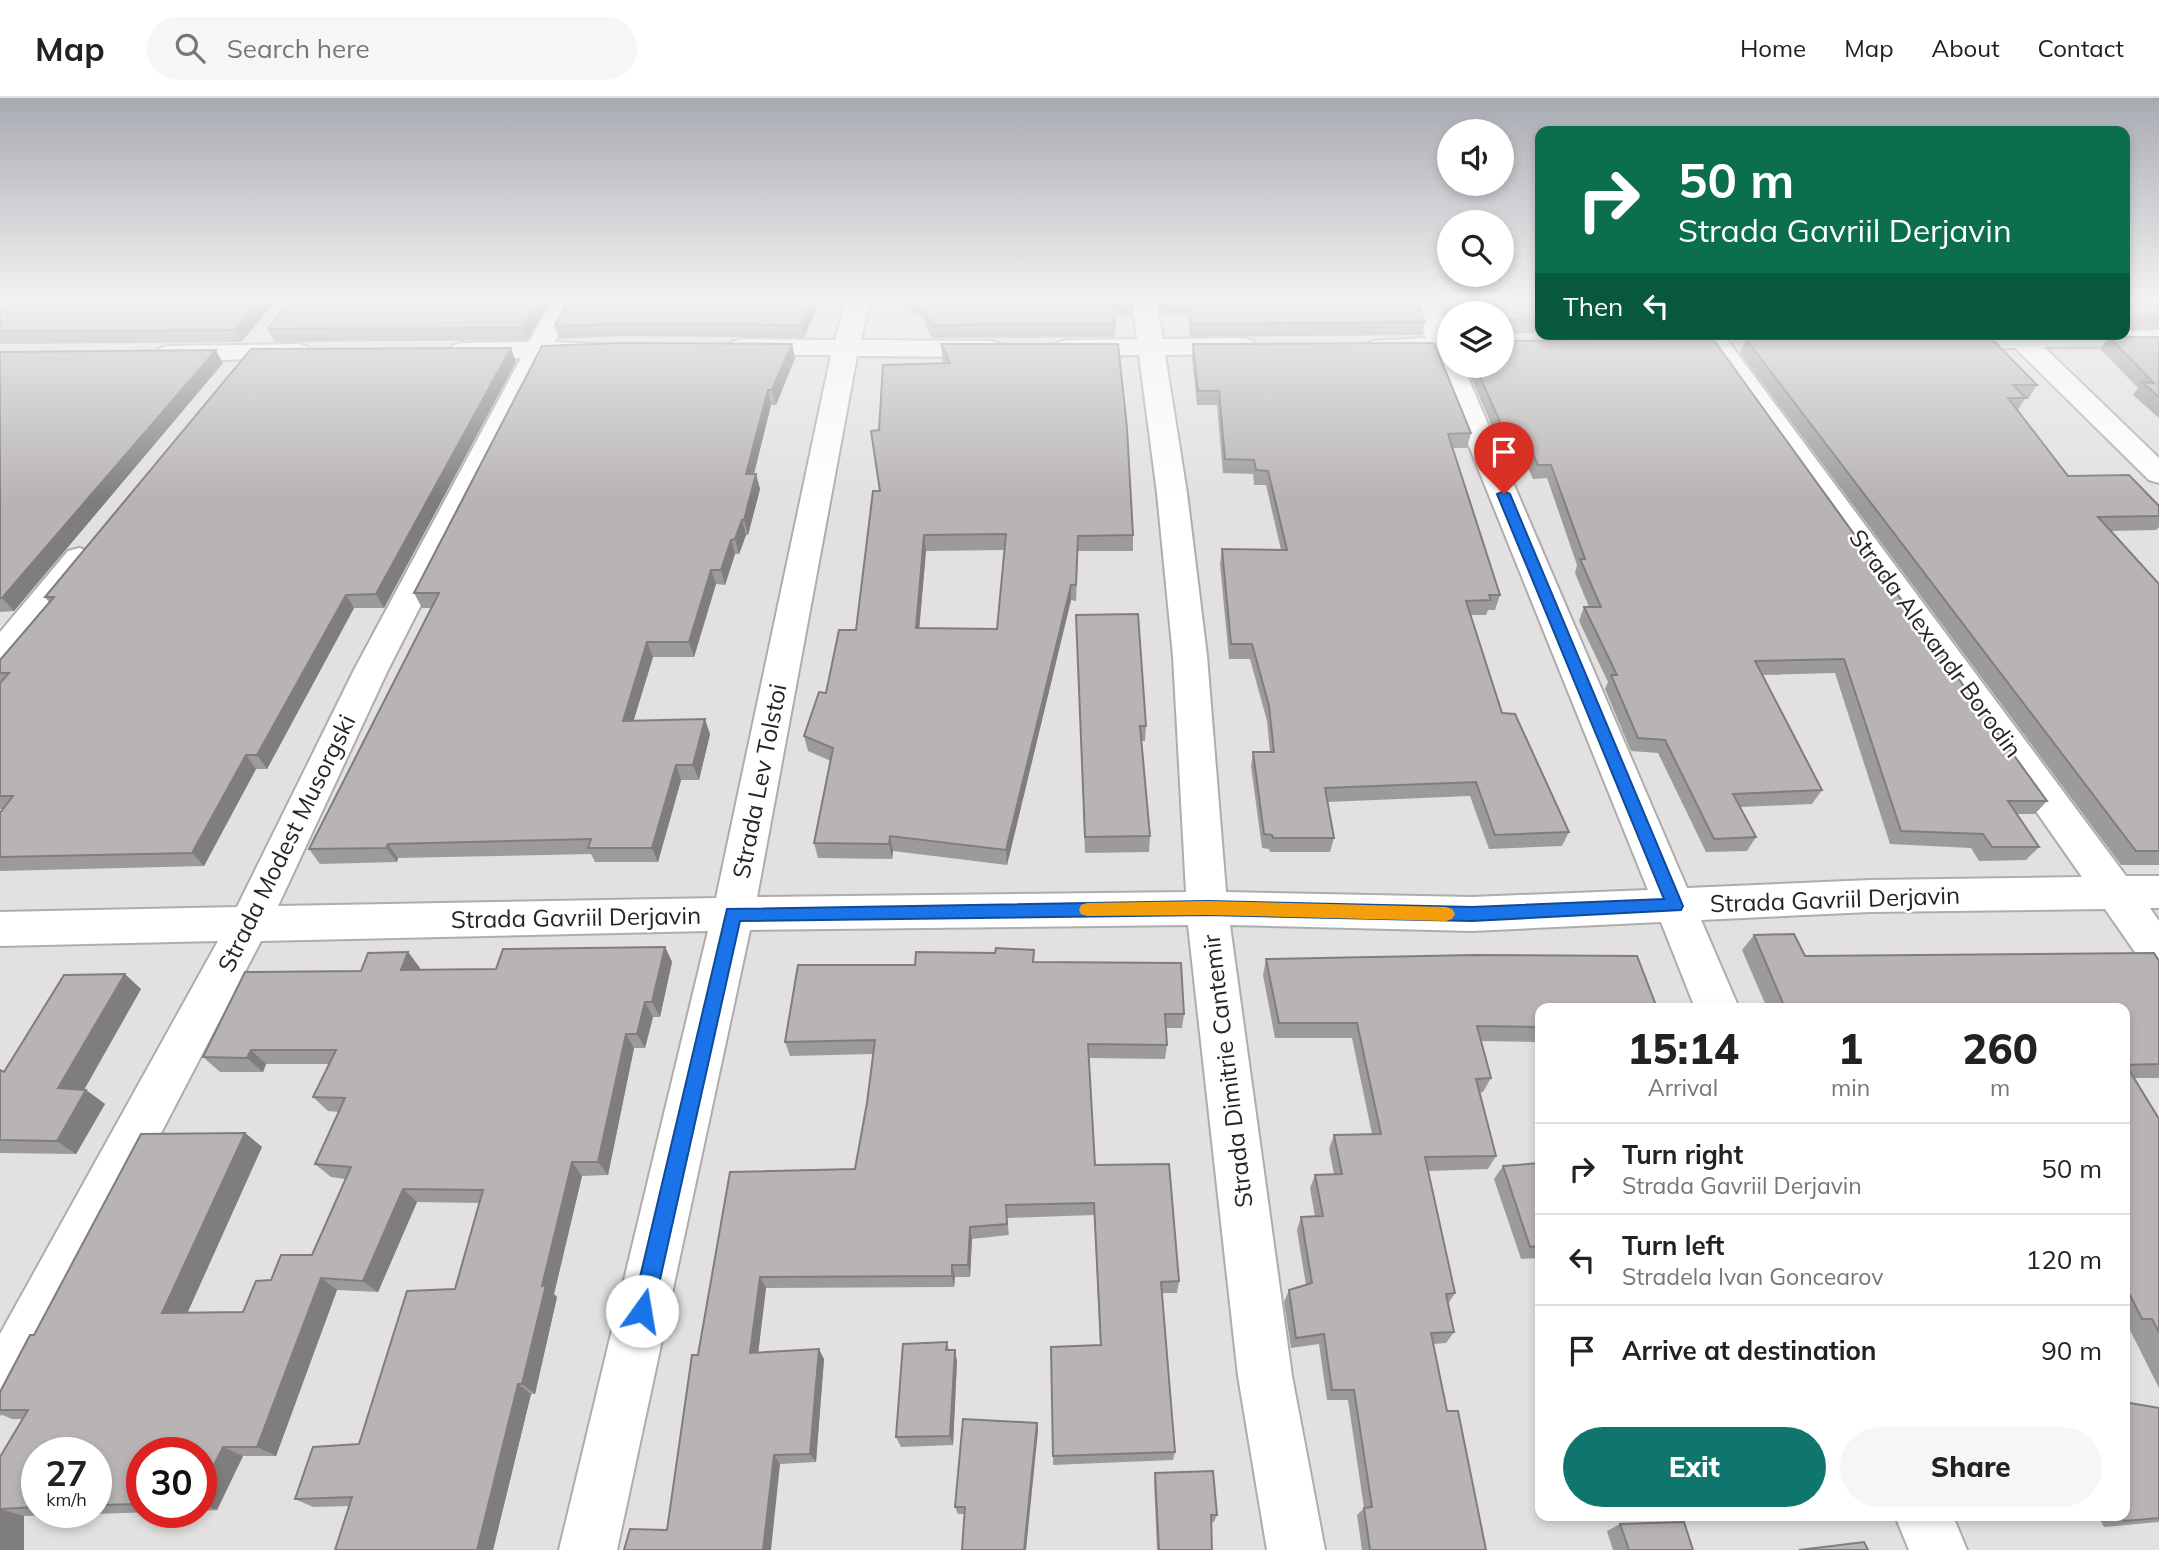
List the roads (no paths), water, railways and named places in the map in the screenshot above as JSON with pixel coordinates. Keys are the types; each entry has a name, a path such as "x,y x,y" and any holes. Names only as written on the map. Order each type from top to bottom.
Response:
{"street":[{"path":"222,386 239,365"},
{"name":"Strada Modest Musorgski","path":"0,1387 249,924 371,670 530,365"},
{"name":"Strada Lev Tolstoi","path":"588,1550 733,914 842,365"},
{"name":"Strada Dimitrie Cantemir","path":"1152,365 1172,493 1189,643 1208,908 1265,1376 1296,1550"},
{"name":"Strada Alexandr Borodin","path":"1733,365 1855,530 2159,953"},
{"path":"2047,365 2159,474"},
{"path":"1457,378 1715,1003"},
{"path":"0,654 97,536"},
{"name":"Strada Gavriil Derjavin","path":"0,929 733,914 1208,908 1472,914 1870,896 2159,892"},
{"path":"1926,1521 1938,1550"}]}
